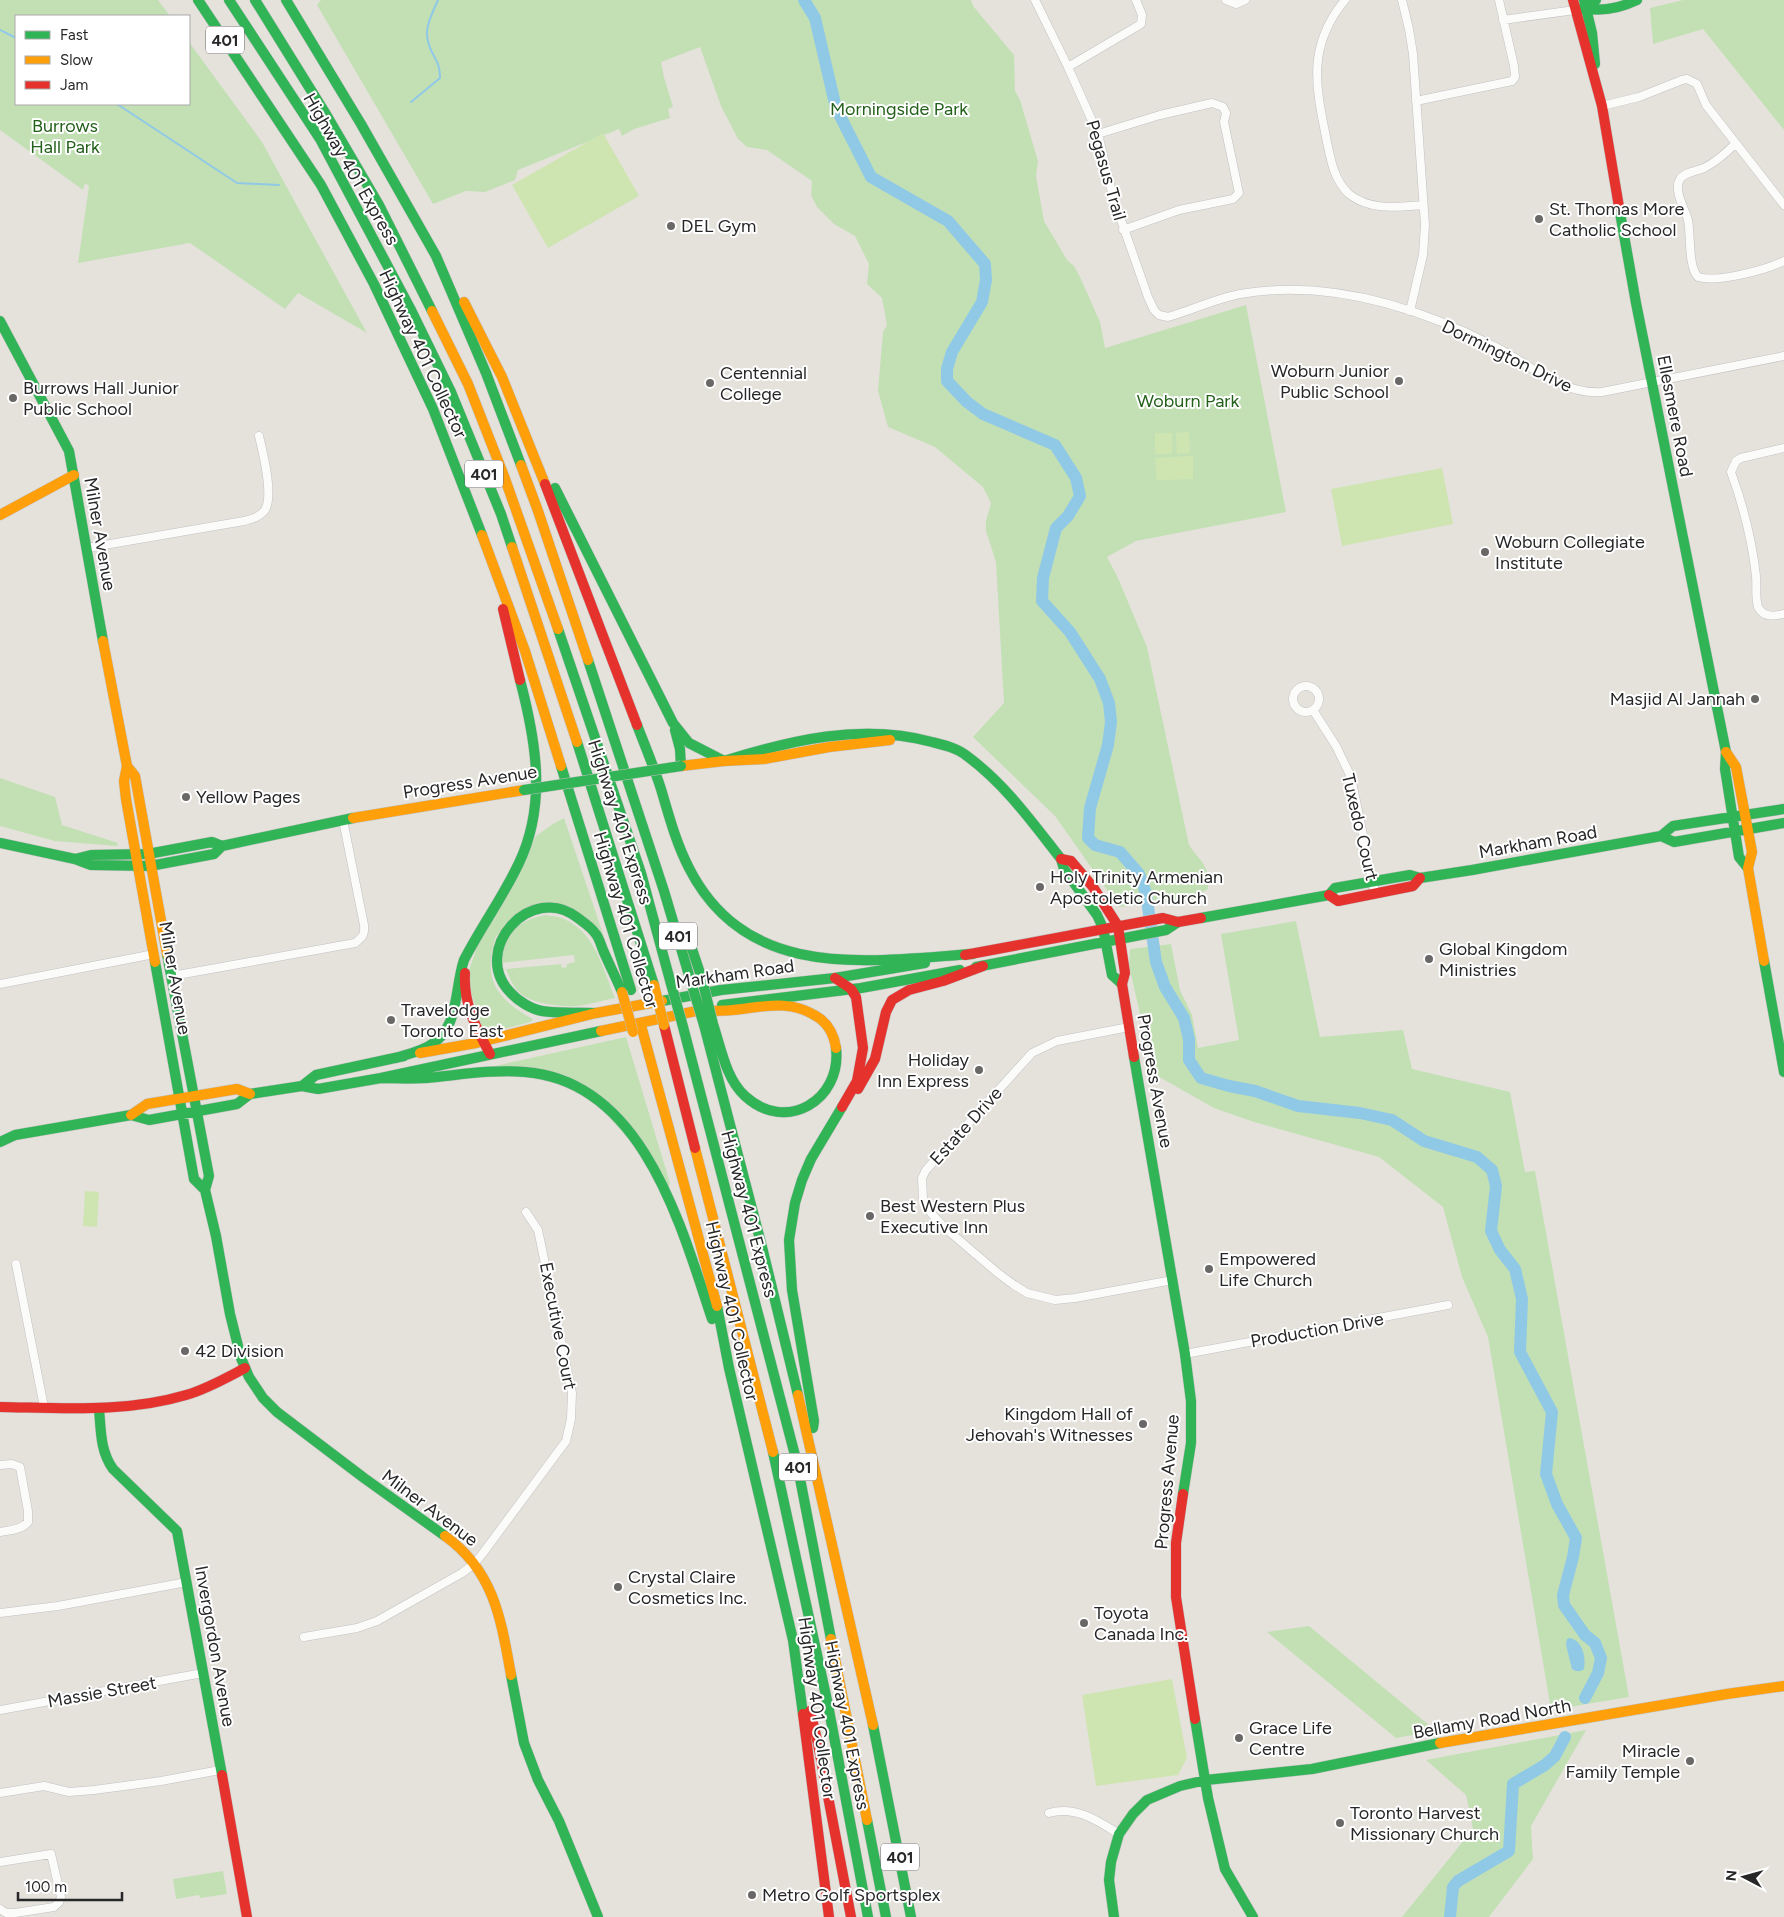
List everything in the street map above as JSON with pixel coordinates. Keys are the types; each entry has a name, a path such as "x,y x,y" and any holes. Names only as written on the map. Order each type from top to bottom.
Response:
{"main road":[{"name":"Highway 401 Collector","path":"198,0 321,185 374,284 433,409 493,562 525,651 638,1031 652,1066 716,1299 729,1368 792,1640 829,1917"},
{"name":"Highway 401 Express","path":"229,0 320,139 410,308 451,392 501,514 558,683 654,985 774,1456 828,1705 868,1917"},
{"name":"Highway 401 Express","path":"255,0 328,116 379,205 468,384 504,476 622,816 646,891 682,1023 797,1463 886,1917"},
{"name":"401","path":"286,0 361,124 436,256 486,372 538,511 664,891 697,980 812,1449 870,1705 911,1917"},
{"path":"1574,5 1596,0"},
{"path":"1585,4 1600,11 1624,6 1637,0"},
{"name":"Ellesmere Road","path":"1585,4 1592,33 1597,85"},
{"name":"Ellesmere Road","path":"1574,5 1602,106 1636,303 1726,752 1725,768 1739,858 1748,868"},
{"path":"436,256 483,335 531,447 659,784 678,845 692,872 730,922 756,940 785,951 817,958 867,959 973,954"},
{"name":"Milner Avenue","path":"0,321 69,451 116,716 127,766 124,781 126,799 179,1099 194,1179 205,1190"},
{"path":"531,447 546,469 673,723 680,749 681,766"},
{"path":"0,515 74,475"},
{"path":"396,1058 430,1046 442,1038 449,1028 454,1010 457,979 464,960 505,891 527,846 536,809 537,767 531,727 506,628 493,562"},
{"path":"673,723 689,743 724,761"},
{"name":"Progress Avenue","path":"724,761 761,749 818,738 865,733 927,740 952,748 970,758 1007,791 1062,859 1064,870 1097,915 1103,928 1112,975 1122,984"},
{"name":"Progress Avenue","path":"0,843 75,859 91,865 150,866 214,854 222,846 343,820 681,766 764,759 883,736"},
{"path":"814,750 818,738"},
{"name":"Ellesmere Road","path":"1726,752 1736,767 1748,829 1752,852 1748,868 1784,1072"},
{"name":"Milner Avenue","path":"127,766 135,776 150,866 209,1176 205,1190 230,1314 245,1368 263,1398 277,1412 350,1468 452,1541 475,1563 486,1581 502,1624 524,1743 538,1780 559,1821 598,1917"},
{"name":"Markham Road","path":"131,1115 149,1120 237,1104 250,1094 302,1086 318,1089 381,1078 693,1011 746,1001 851,989 983,966 1166,930 1178,922 1329,895 1335,888 1374,887 1410,875 1420,878 1661,836 1673,826 1784,809"},
{"name":"Markham Road","path":"1661,836 1674,842 1784,823"},
{"name":"Progress Avenue","path":"75,859 91,855 148,854 212,842 222,846"},
{"name":"Progress Avenue","path":"1062,859 1071,861 1093,887 1118,926 1125,973 1122,984 1186,1354 1191,1401 1190,1443 1176,1543 1176,1597 1208,1798 1225,1869 1253,1917"},
{"path":"596,1013 541,1010 517,1000 503,985 497,958 502,937 512,922 527,912 544,907 557,907 571,913 595,932 626,991"},
{"name":"Markham Road","path":"302,1086 316,1074 483,1041 596,1013 721,990 834,978 1163,918 1178,922"},
{"path":"474,943 465,974 465,994 474,1023 490,1054"},
{"path":"835,1120 862,1084 872,1067 879,1047 881,1028 886,1010 898,995 983,966"},
{"path":"812,1449 814,1422 792,1290 789,1240 795,1203 802,1180 811,1159 857,1081 863,1048 856,997 851,989 834,978"},
{"path":"693,1011 785,1005 813,1013 824,1022 834,1037 838,1056 834,1080 817,1102 795,1113 773,1112 752,1104 738,1088 709,1024"},
{"path":"381,1078 432,1077 495,1071 524,1073 554,1077 579,1089 603,1104 645,1152 674,1208 729,1368"},
{"name":"Markham Road","path":"0,1142 15,1135 131,1115 147,1104 237,1089 250,1094"},
{"name":"Markham Road","path":"0,1132 15,1135"},
{"path":"0,1407 99,1409 142,1404 179,1397 215,1383 245,1368"},
{"name":"Invergordon Avenue","path":"99,1409 101,1441 106,1460 177,1531 247,1917"},
{"path":"792,1640 818,1744 851,1917"},
{"name":"Bellamy Road North","path":"1114,1917 1109,1880 1111,1862 1119,1834 1132,1814 1147,1800 1180,1786 1206,1780 1328,1766 1450,1742 1727,1694 1784,1686"}],"street":[{"name":"Pegasus Trail","path":"1035,0 1098,134 1123,230 1148,297 1159,316"},
{"path":"1068,67 1141,24 1142,15 1136,0"},
{"path":"1226,0 1236,4 1245,0"},
{"path":"1345,0 1337,10 1322,40 1316,81 1333,170 1339,182 1349,194 1362,202 1388,207 1423,205"},
{"path":"1402,0 1413,54 1425,225 1423,255 1410,311"},
{"path":"1416,100 1512,82 1515,77 1514,66 1499,0"},
{"path":"1503,20 1574,5"},
{"path":"1602,106 1647,95 1682,80 1687,79 1697,84 1706,105 1784,205"},
{"path":"1098,134 1160,115 1212,103 1223,107 1226,113 1224,122 1240,193 1228,201 1179,210 1123,230"},
{"path":"1735,144 1716,161 1704,168 1684,175 1678,184 1678,191 1688,221 1693,269 1698,277 1712,279 1757,271 1784,261"},
{"name":"Dormington Drive","path":"1159,316 1168,317 1223,298 1241,294 1289,290 1338,293 1374,300 1410,311 1492,344 1559,384 1584,392 1602,392 1784,356"},
{"path":"87,548 244,521 261,515 266,509 269,493 259,436"},
{"path":"1784,448 1741,458 1736,461 1731,472 1742,499 1746,517 1756,575 1758,607 1760,611 1767,615 1784,614"},
{"name":"Tuxedo Court","path":"1313,710 1336,746 1351,777 1374,887"},
{"path":"172,976 355,942 362,938 364,925 343,820"},
{"path":"0,984 154,954"},
{"name":"Estate Drive","path":"1129,1027 1058,1041 1032,1053 926,1170 922,1178 923,1199 931,1213 946,1228 1014,1285 1028,1293 1055,1300 1076,1298 1172,1280"},
{"name":"Executive Court","path":"304,1637 357,1628 377,1621 462,1573 475,1563 566,1441 571,1419 572,1393 538,1230 526,1212"},
{"path":"16,1264 44,1407"},
{"name":"Production Drive","path":"1186,1354 1448,1305"},
{"path":"0,1465 12,1464 20,1467 28,1511 28,1522 24,1527 0,1532"},
{"path":"0,1613 58,1606 187,1582"},
{"name":"Massie Street","path":"0,1710 203,1673"},
{"path":"0,1792 44,1786 68,1792 94,1790 161,1781 220,1770"},
{"path":"1049,1813 1057,1811 1077,1812 1119,1834"},
{"path":"0,1862 51,1854 61,1897 54,1907 15,1913 6,1913 0,1909"}],"green space":[{"name":"Burrows Hall Park","path":"0,0 158,0 169,15 15,15 15,105 190,105 190,43 262,142 367,333 298,293 285,309 190,243 78,263 89,186 85,183 83,190 0,130"},
{"name":"Morningside Park","path":"321,0 971,0 973,6 1014,55 1015,91 1020,100 1038,161 1036,176 1044,221 1067,260 1074,266 1080,277 1100,322 1105,348 1246,305 1286,512 1136,541 1107,557 1118,578 1147,647 1189,845 1204,864 1208,874 1208,889 1199,894 1200,899 1119,907 1055,816 973,737 1004,703 996,562 986,531 986,521 991,503 983,487 935,447 888,427 878,391 883,332 887,325 882,298 867,284 869,264 855,236 834,224 817,207 811,195 812,181 767,150 747,147 738,139 721,106 700,47 661,62 673,107 668,109 670,118 634,129 622,136 619,129 518,170 515,180 485,192 466,191 433,204 317,5"},
{"path":"1683,0 1784,0 1784,130 1703,29 1653,44 1650,8"},
{"path":"603,133 639,196 548,248 512,185"},
{"path":"1189,432 1190,453 1177,454 1176,433"},
{"path":"1155,433 1172,433 1172,454 1155,454"},
{"path":"1193,456 1193,479 1157,480 1155,458"},
{"path":"1442,468 1453,524 1342,546 1331,489"},
{"path":"0,778 55,797 62,825 118,843 117,846 55,841 0,826"},
{"path":"564,818 604,937 548,904 496,936 491,964 495,986 510,1004 533,1019 531,1022 483,1034 468,973 477,947 536,836"},
{"path":"545,915 564,919 575,925 591,942 597,952 615,998 582,1005 563,1006 532,1000 518,991 506,969 561,964 562,968 567,967 567,964 575,962 574,955 500,963 505,942 511,932 524,922"},
{"path":"1296,921 1320,1037 1403,1030 1412,1069 1510,1092 1525,1172 1535,1171 1629,1697 1551,1710 1488,1337 1462,1277 1443,1207 1379,1157 1254,1122 1214,1108 1154,1074 1129,966 1130,949 1171,944 1180,990 1192,1015 1198,1048 1239,1040 1221,934"},
{"path":"626,1037 670,1183 669,1186 582,1086 495,1066"},
{"path":"85,1191 99,1192 97,1227 83,1226"},
{"path":"1309,1626 1436,1731 1396,1738 1267,1632"},
{"path":"1172,1679 1187,1758 1178,1775 1096,1786 1082,1695"},
{"path":"1586,1730 1531,1826 1533,1859 1489,1917 1402,1917 1473,1829 1466,1795 1426,1760"},
{"path":"223,1871 227,1894 200,1898 199,1895 176,1899 173,1879"}],"water":[{"path":"1570,1638 1578,1643 1583,1650 1585,1665 1581,1671 1572,1669 1566,1645 1567,1639"}],"waterway":[{"path":"411,102 440,78 439,66 429,46 427,36 430,20 438,0"},
{"path":"804,0 815,18 836,108 871,177 948,221 985,264 986,280 982,302 952,352 947,369 947,381 967,402 983,414 1055,445 1076,478 1080,496 1068,516 1056,528 1043,578 1042,601 1070,632 1100,679 1109,703 1111,722 1108,745 1090,808 1088,838 1095,845 1120,852 1139,874 1146,893 1156,962 1165,987 1184,1018 1189,1039 1189,1060 1201,1078 1255,1091 1298,1106 1360,1113 1392,1120 1424,1141 1477,1157 1492,1170 1496,1186 1491,1231 1500,1250 1515,1269 1522,1299 1520,1352 1552,1412 1546,1474 1557,1504 1576,1538 1563,1595 1564,1605 1585,1635 1595,1643 1601,1658 1598,1673 1585,1698"},
{"path":"0,30 15,38"},
{"path":"119,105 237,183 279,185"},
{"path":"1450,1917 1453,1887 1458,1881 1509,1851 1513,1784 1545,1765 1555,1756 1565,1737"}],"traffic: fast":[{"path":"198,0 321,185 374,284 433,409 482,535"},
{"path":"229,0 320,139 410,308 451,392 501,514 512,547"},
{"path":"255,0 327,116 379,205 432,311"},
{"path":"286,0 361,124 436,256 486,373 521,465"},
{"path":"1584,0 1592,33 1595,64"},
{"path":"1581,9 1586,8 1596,0"},
{"path":"1586,8 1599,10 1612,8 1637,0"},
{"path":"1619,207 1636,303 1726,752 1725,769 1739,857 1748,868"},
{"path":"0,321 69,451 103,641"},
{"path":"555,488 673,723 689,743 724,761"},
{"path":"558,629 641,873 671,984"},
{"path":"588,660 664,891 691,982"},
{"path":"396,1058 429,1046 439,1039 446,1029 454,1008 464,960 513,876 528,841 536,795 536,772 531,726 520,680"},
{"path":"637,725 684,859 714,905 743,931 776,947 813,956 852,960 892,960 973,954"},
{"path":"675,730 680,749 681,766"},
{"path":"724,761 775,746 827,736 853,734 905,736 941,744 959,751 981,767 1006,791 1061,859 1064,869 1097,915 1103,928 1112,975 1122,984"},
{"path":"577,742 654,985"},
{"path":"561,766 631,990"},
{"path":"524,790 681,766"},
{"path":"1201,918 1329,895 1335,888 1410,875 1420,878 1472,870 1661,836 1673,826 1784,809"},
{"path":"0,843 75,859 91,865 150,866 214,854 222,846 353,818"},
{"path":"1661,836 1674,842 1784,823"},
{"path":"75,859 91,855 148,854 212,842 222,846"},
{"path":"596,1013 542,1011 525,1004 510,992 500,975 497,958 502,940 511,925 525,914 542,908 560,909 578,918 598,937 622,992"},
{"path":"976,967 1166,930 1178,922"},
{"path":"683,931 692,949 702,979"},
{"path":"167,954 209,1176 205,1190 216,1236 230,1314 241,1358 249,1377 263,1398 277,1412 445,1536"},
{"path":"1764,961 1784,1072"},
{"path":"155,962 194,1179 205,1190"},
{"path":"662,1001 721,990 835,978 925,963"},
{"path":"722,1005 861,988 960,970"},
{"path":"702,979 713,1024"},
{"path":"691,982 704,1025"},
{"path":"671,984 682,1023"},
{"path":"682,1023 797,1463 831,1639"},
{"path":"713,1024 725,1063 738,1089 761,1107 777,1112 793,1111 808,1106 821,1096 830,1083 835,1067 836,1048"},
{"path":"704,1025 762,1247 798,1395"},
{"path":"0,1142 15,1135 131,1115 149,1120 237,1104 250,1094 302,1086 318,1089 381,1078 601,1031"},
{"path":"302,1086 316,1075 404,1056"},
{"path":"1134,1057 1185,1354 1191,1401 1191,1443 1183,1494"},
{"path":"381,1078 421,1078 488,1072 525,1072 566,1081 600,1101 628,1130 651,1164 670,1202 686,1242 712,1319"},
{"path":"813,1428 814,1421 792,1290 789,1240 795,1203 802,1180 811,1159 842,1107"},
{"path":"717,1306 729,1368 793,1640 803,1714"},
{"path":"99,1409 103,1448 113,1469 177,1531 222,1775"},
{"path":"773,1452 828,1705 868,1917"},
{"path":"511,1675 524,1743 538,1780 559,1821 598,1917"},
{"path":"1195,1719 1208,1798 1225,1869 1253,1917"},
{"path":"873,1725 911,1917"},
{"path":"1114,1917 1109,1880 1111,1862 1119,1834 1133,1814 1147,1800 1180,1786 1206,1780 1312,1769 1440,1743"},
{"path":"867,1820 886,1917"}],"traffic: slow":[{"path":"464,302 502,377 545,484"},
{"path":"432,311 468,384 504,476 558,629"},
{"path":"521,465 588,660"},
{"path":"0,515 74,475"},
{"path":"482,535 525,651 561,766"},
{"path":"512,547 577,742"},
{"path":"103,641 127,766 124,781 126,799 155,962"},
{"path":"681,766 764,759 829,747 890,740"},
{"path":"1726,752 1736,767 1752,852 1748,868 1764,961"},
{"path":"127,766 135,776 167,954"},
{"path":"353,818 524,790"},
{"path":"654,985 664,1025"},
{"path":"622,992 633,1032"},
{"path":"420,1053 476,1043 596,1013 662,1001"},
{"path":"698,1011 765,1006 796,1007 816,1016 824,1022 834,1038 836,1048"},
{"path":"601,1031 706,1009"},
{"path":"642,1029 717,1306"},
{"path":"131,1115 147,1104 237,1089 250,1094"},
{"path":"695,1148 773,1452"},
{"path":"798,1395 873,1725"},
{"path":"445,1536 475,1565 485,1581 499,1616 511,1675"},
{"path":"831,1639 867,1820"},
{"path":"1440,1743 1784,1686"}],"traffic: jam":[{"path":"1573,0 1602,106 1619,207"},
{"path":"545,484 637,725"},
{"path":"503,609 520,680"},
{"path":"1061,859 1071,861 1093,887 1118,926 1125,973 1122,984 1134,1057"},
{"path":"1329,895 1338,901 1413,886 1420,878"},
{"path":"965,955 1163,918 1178,922 1201,918"},
{"path":"858,1089 875,1059 886,1012 892,1000 909,990 943,981 983,966"},
{"path":"465,973 468,1005 475,1025 490,1054"},
{"path":"835,978 851,989 856,997 863,1048 857,1081 842,1107"},
{"path":"664,1025 695,1148"},
{"path":"0,1407 94,1408 140,1405 194,1393 245,1368"},
{"path":"1183,1494 1176,1543 1176,1597 1195,1719"},
{"path":"810,1711 851,1917"},
{"path":"803,1714 829,1917"},
{"path":"222,1775 247,1917"}],"place":[{"name":"St. Thomas More Catholic School","path":"1539,219"},
{"name":"DEL Gym","path":"671,226"},
{"name":"Woburn Junior Public School","path":"1399,381"},
{"name":"Centennial College","path":"710,383"},
{"name":"Burrows Hall Junior Public School","path":"13,398"},
{"name":"Woburn Collegiate Institute","path":"1485,552"},
{"name":"Masjid Al Jannah","path":"1755,699"},
{"name":"Yellow Pages","path":"186,797"},
{"name":"Holy Trinity Armenian Apostoletic Church","path":"1040,887"},
{"name":"Global Kingdom Ministries","path":"1429,959"},
{"name":"Travelodge Toronto East","path":"391,1020"},
{"name":"Holiday Inn Express","path":"979,1070"},
{"name":"Best Western Plus Executive Inn","path":"870,1216"},
{"name":"Empowered Life Church","path":"1209,1269"},
{"name":"42 Division","path":"185,1351"},
{"name":"Kingdom Hall of Jehovah's Witnesses","path":"1143,1424"},
{"name":"Crystal Claire Cosmetics Inc.","path":"618,1587"},
{"name":"Toyota Canada Inc.","path":"1084,1623"},
{"name":"Grace Life Centre","path":"1239,1738"},
{"name":"Miracle Family Temple","path":"1690,1761"},
{"name":"Toronto Harvest Missionary Church","path":"1340,1823"},
{"name":"Metro Golf Sportsplex","path":"752,1895"}],"park label":[{"name":"Woburn Park","path":"1188,401"}]}
